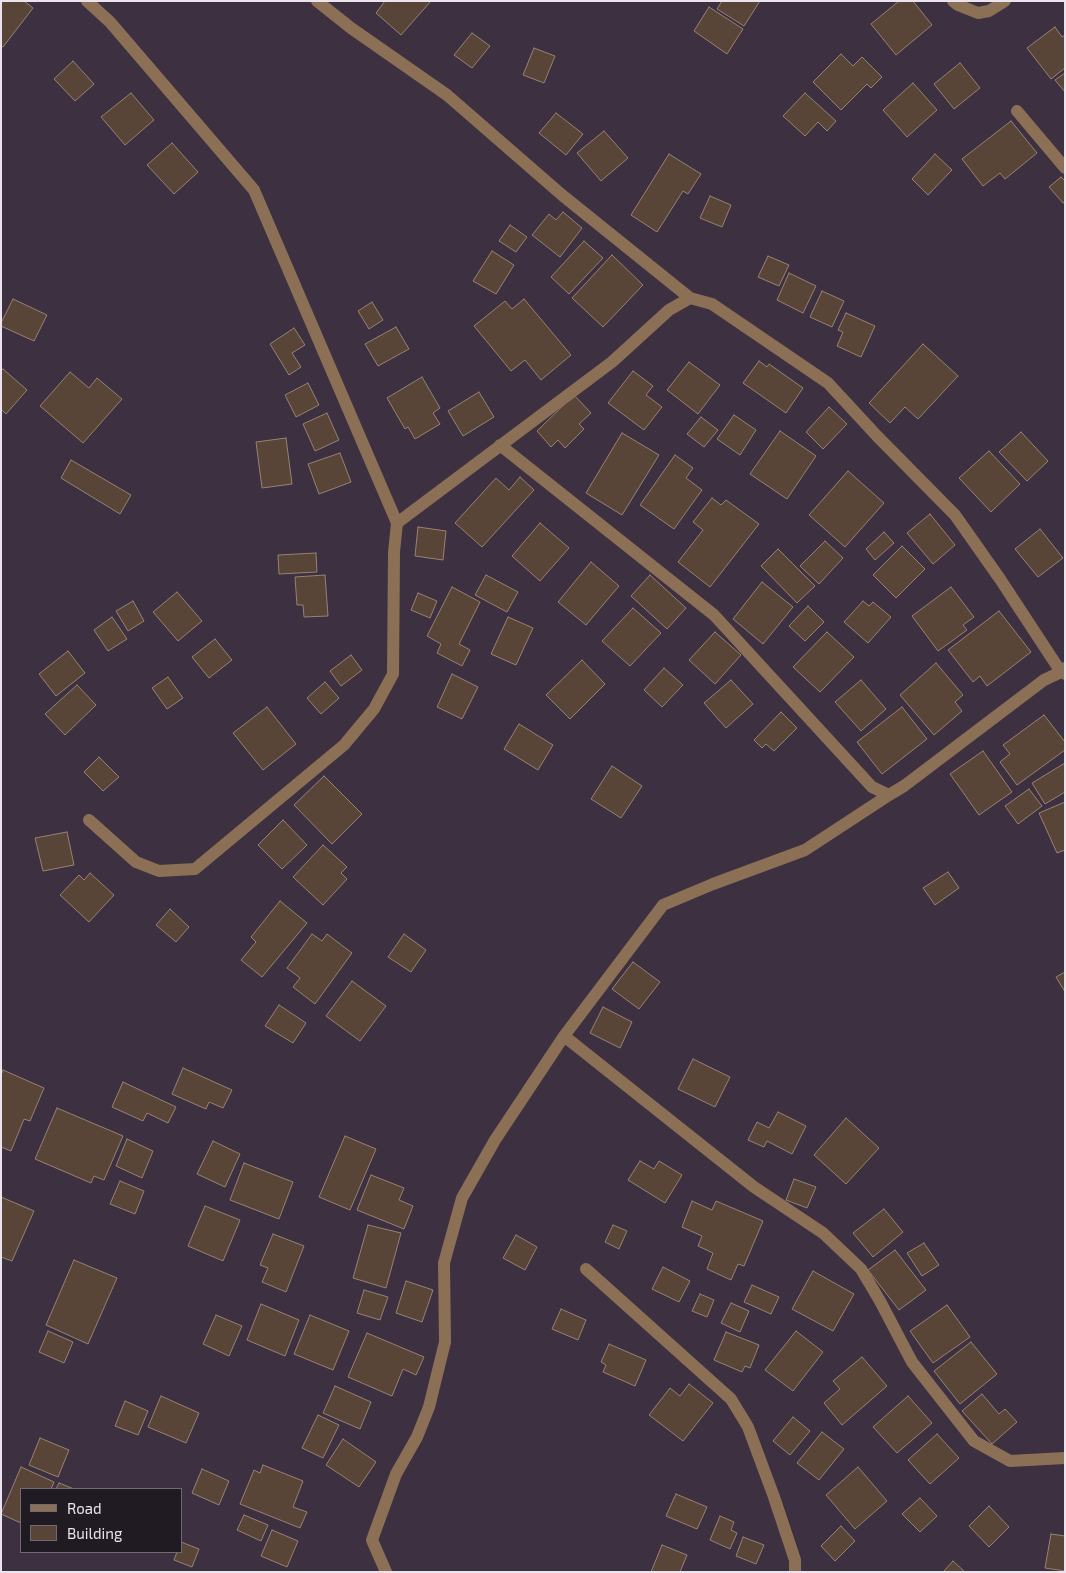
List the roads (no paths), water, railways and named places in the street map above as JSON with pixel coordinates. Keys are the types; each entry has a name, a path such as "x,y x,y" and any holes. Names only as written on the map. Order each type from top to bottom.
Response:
{"street":[{"path":"87,1 110,22 254,190 397,523 394,552 393,674 374,709 344,745 195,869 159,871 136,862 89,820"},
{"path":"317,1 351,28 447,96 562,194 690,298 712,304 828,383 956,514 1063,672 1044,680 912,780 805,850 713,884 663,905 564,1036 494,1140 462,1198 444,1263 445,1342 429,1407 417,1436 396,1474 372,1540 386,1572"},
{"path":"953,1 978,13 989,11 1005,1"},
{"path":"1017,111 1065,168"},
{"path":"397,523 612,362 669,310 690,298"},
{"path":"500,445 714,615 872,787 889,795"},
{"path":"564,1036 754,1188 823,1233 861,1270 880,1301 912,1362 974,1441 1010,1461 1065,1458"},
{"path":"586,1269 731,1399 748,1427 774,1497 795,1560 795,1572"}]}
